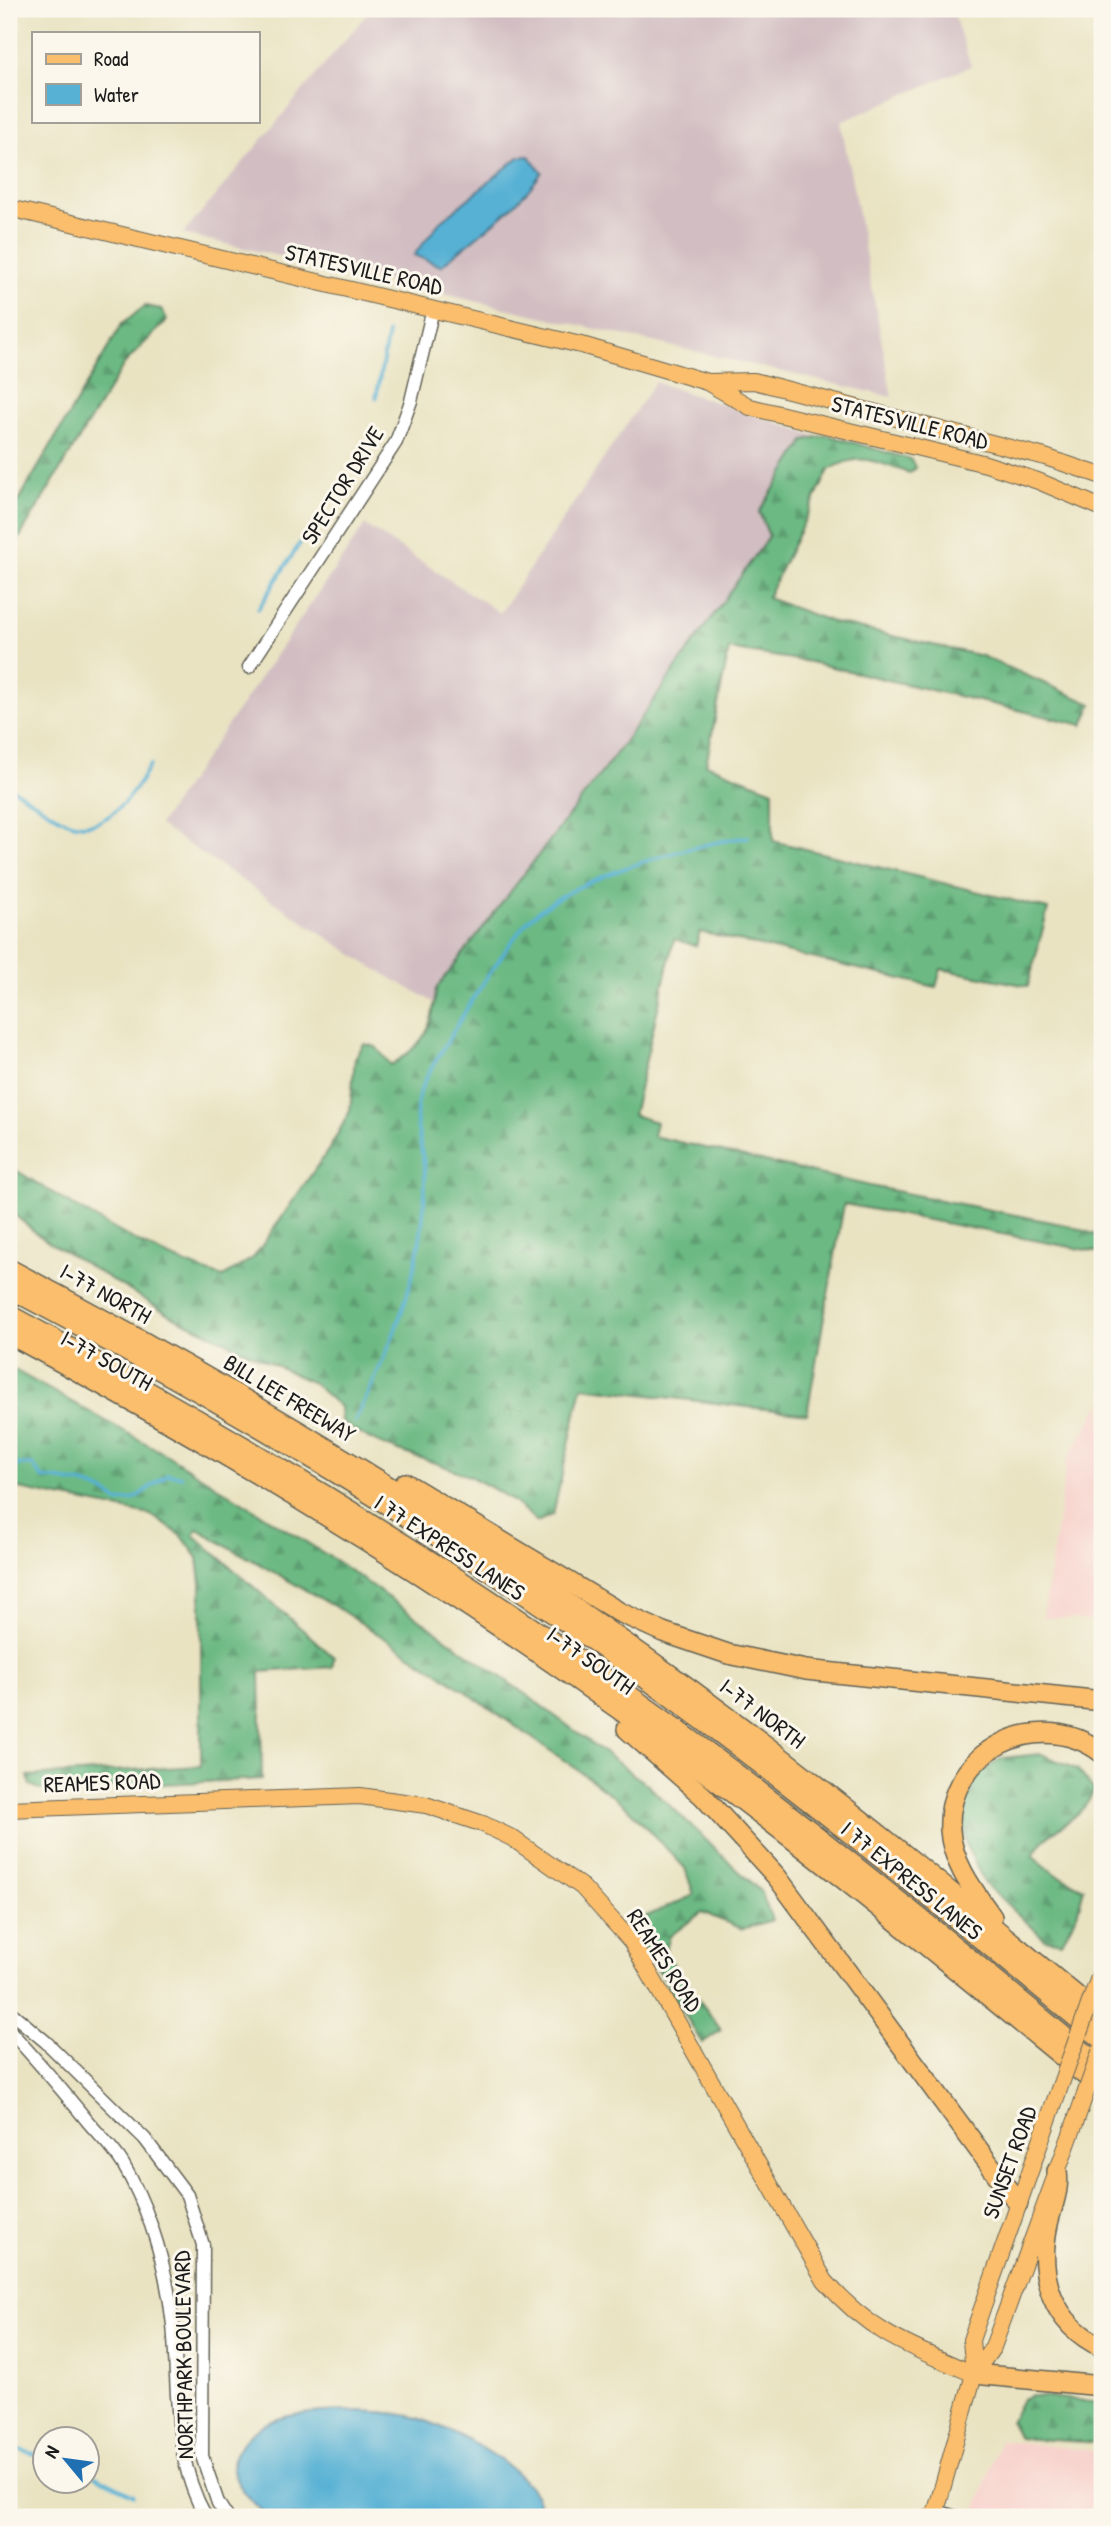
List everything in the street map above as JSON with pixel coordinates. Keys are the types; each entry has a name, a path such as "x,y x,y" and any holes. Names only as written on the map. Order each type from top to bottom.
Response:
{"highway":[{"name":"I-77 NORTH","path":"9,1269 180,1362"},
{"name":"I 77 EXPRESS LANES","path":"9,1288 149,1364 295,1449 557,1616 798,1791 1102,2051"},
{"name":"I 77 EXPRESS LANES","path":"9,1315 271,1464 554,1644 665,1721 1102,2051"},
{"name":"I-77 SOUTH","path":"9,1334 274,1485 556,1665 773,1823 1102,2089"},
{"name":"BILL LEE FREEWAY","path":"180,1362 374,1478"},
{"name":"I-77 NORTH","path":"374,1478 533,1580 678,1681 808,1778 1102,2017"},
{"path":"374,1478 400,1480 619,1612 663,1632 728,1654 806,1670 1102,1701"},
{"path":"556,1665 704,1796 753,1849 800,1907 1018,2203"},
{"path":"1006,1937 975,1894 955,1853 950,1832 951,1812 959,1784 975,1762 990,1749 1027,1734 1067,1735 1102,1753"},
{"path":"1056,2171 1059,2184 1045,2241 1048,2288 1067,2323 1102,2347"},
{"path":"974,2374 1102,2386"}],"main road":[{"name":"STATESVILLE ROAD","path":"9,208 585,346 707,382 750,407 986,464 1038,481 1102,508"},
{"name":"STATESVILLE ROAD","path":"707,382 754,381 992,443 1102,476"},
{"path":"986,464 992,443"},
{"name":"REAMES ROAD","path":"9,1809 367,1796 413,1802 452,1812 512,1838 567,1874 631,1941 832,2288 867,2323 906,2345 974,2374"},
{"name":"SUNSET ROAD","path":"974,2374 971,2340 1102,1969"},
{"name":"SUNSET ROAD","path":"934,2515 974,2374 993,2347 1102,2051"}],"street":[{"name":"SPECTOR DRIVE","path":"249,667 397,442 411,401 433,309"},
{"name":"NORTHPARK BOULEVARD","path":"9,2011 46,2042 145,2139 187,2194 203,2245 202,2456 218,2503 228,2517"},
{"name":"NORTHPARK BOULEVARD","path":"9,2030 122,2163 151,2227 164,2265 172,2322 176,2398 183,2455 198,2503 206,2517"},
{"path":"934,2515 956,2517"}],"shaded area":[{"path":"371,9 952,9 971,66 841,122 892,397 183,234"},
{"path":"655,382 840,444 652,712 435,1003 367,964 159,825 365,525 500,613"},
{"path":"1102,1401 1102,1621 1043,1617 1067,1460"},
{"path":"1000,2440 1102,2452 1102,2517 974,2517"}],"green space":[{"path":"145,306 161,309 167,320 124,364 9,555 9,517 122,324"},
{"path":"827,435 910,459 916,468 910,473 878,462 860,460 829,470 767,598 835,623 982,656 1092,704 1083,725 810,662 729,649 706,764 773,790 773,841 1048,909 1028,986 941,969 936,987 700,932 696,946 674,939 633,1115 656,1122 653,1136 870,1186 1071,1226 1102,1237 1102,1253 844,1204 807,1414 582,1387 553,1514 537,1522 516,1503 484,1483 389,1447 356,1431 341,1421 340,1407 313,1383 172,1316 42,1238 9,1210 9,1166 113,1228 194,1267 223,1277 254,1257 331,1146 350,1111 355,1058 364,1044 376,1047 391,1065 419,1042 429,1025 436,989 615,755 769,536 759,512 805,440"},
{"path":"9,1367 167,1455 338,1562 528,1696 649,1786 761,1892 772,1920 742,1929 702,1912 670,1936 665,1953 721,2030 702,2043 637,1934 638,1920 694,1895 685,1868 626,1806 445,1677 339,1609 197,1529 194,1535 334,1657 332,1667 260,1672 262,1779 42,1790 30,1785 28,1776 201,1766 201,1583 198,1558 182,1536 151,1515 9,1487"},
{"path":"1041,1754 1077,1769 1094,1790 1081,1810 1047,1838 1033,1856 1055,1874 1084,1888 1077,1914 1062,1942 1045,1939 985,1884 966,1845 962,1810 977,1775 1002,1758"},
{"path":"1032,2395 1102,2403 1102,2443 1018,2438 1010,2422 1022,2399"}],"water":[{"path":"529,156 542,172 520,199 495,222 441,266 414,255 440,222 519,157"},
{"path":"360,2411 414,2417 450,2431 492,2454 527,2484 538,2500 542,2517 267,2517 238,2483 232,2466 234,2456 248,2436 260,2426 292,2415"}],"waterway":[{"path":"376,398 388,333"},
{"path":"258,609 302,540"},
{"path":"9,787 66,821 80,825 93,824 105,818 126,800 150,765"},
{"path":"355,1421 394,1333 413,1274 424,1211 425,1179 417,1127 419,1095 430,1070 488,976 524,925 567,893 596,879 662,856 748,837"},
{"path":"9,1465 33,1465 42,1478 93,1487 118,1502 134,1499 168,1474 181,1476"},
{"path":"9,2447 32,2453"},
{"path":"102,2479 134,2495"}]}
